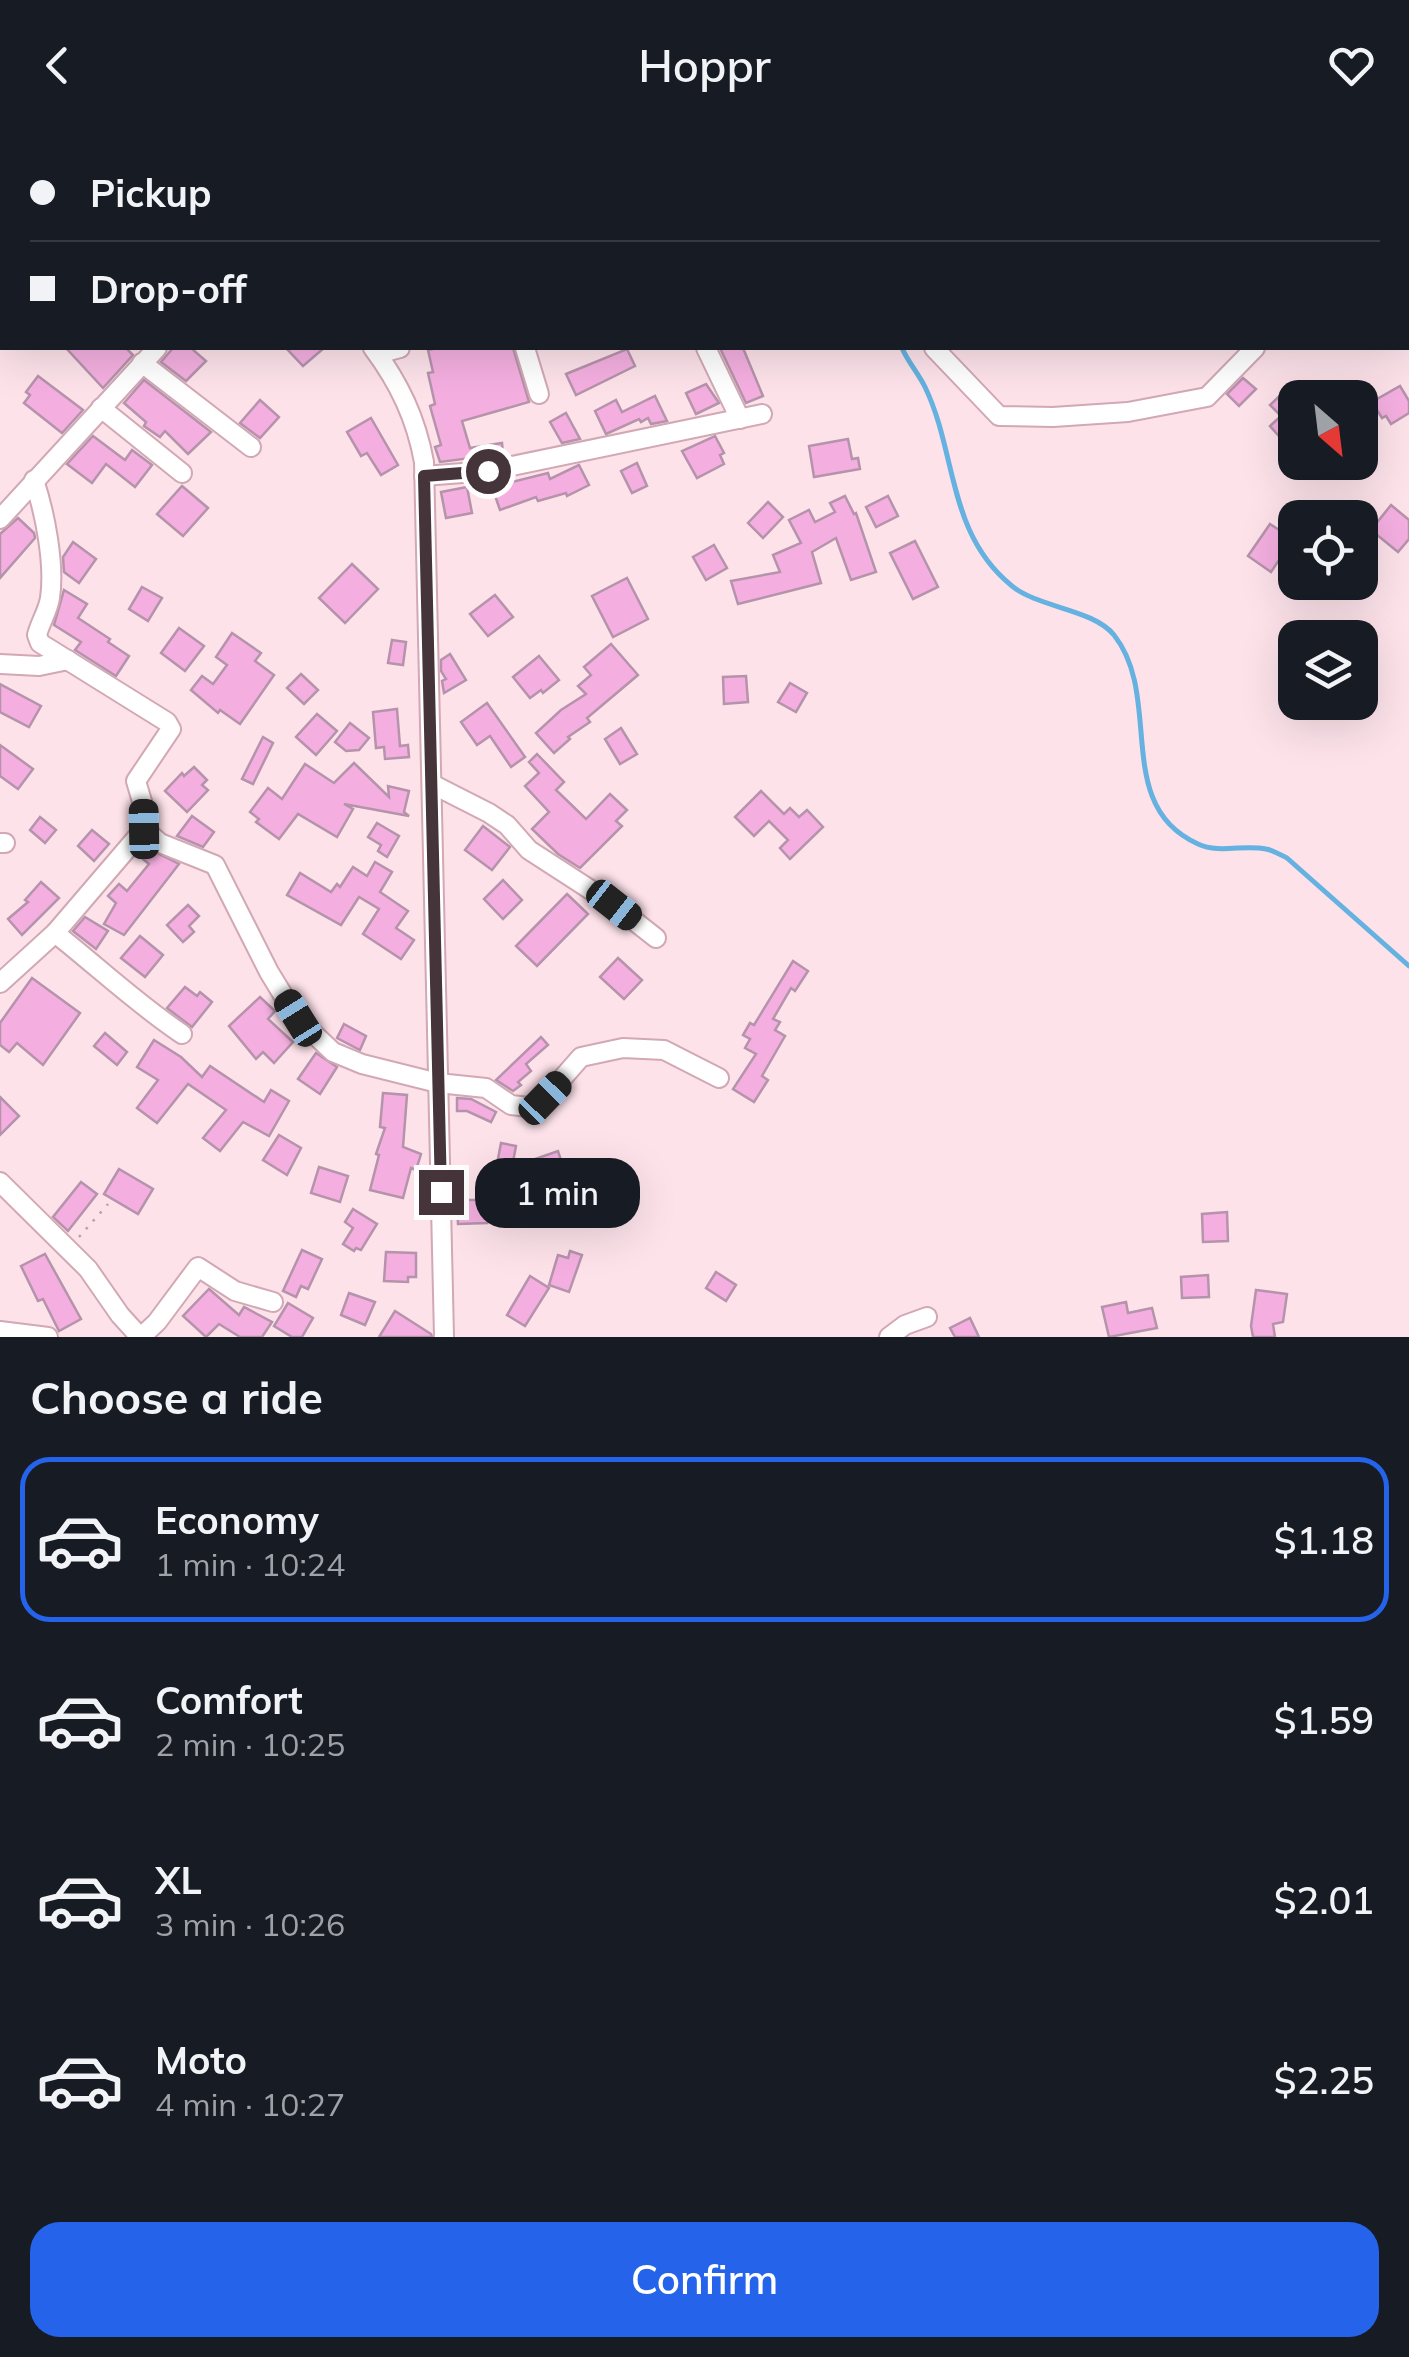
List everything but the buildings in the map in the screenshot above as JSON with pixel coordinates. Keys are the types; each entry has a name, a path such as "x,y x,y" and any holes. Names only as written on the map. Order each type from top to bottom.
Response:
{"street":[{"path":"0,519 155,350"},
{"path":"526,350 540,394"},
{"path":"707,350 740,419"},
{"path":"936,350 1000,416 1054,417 1128,412 1208,397 1253,350"},
{"path":"375,351 418,430 424,476 444,1337"},
{"path":"142,363 251,447"},
{"path":"101,408 182,473"},
{"path":"424,476 488,471 762,414"},
{"path":"0,983 56,933 144,829 144,808 136,781 171,729 167,722 40,644 36,635 50,602 50,584 43,509 34,480"},
{"path":"0,664 39,666 68,660"},
{"path":"432,784 489,813 529,850 614,905 656,938"},
{"path":"144,829 160,843 215,866 269,972 311,1034 332,1052 362,1064 438,1083 486,1088 512,1105 528,1107 545,1098 580,1057 623,1048 664,1050 720,1078"},
{"path":"56,933 140,1006 182,1034"},
{"path":"0,1182 88,1269 120,1315 141,1337 198,1267 220,1284 272,1302"},
{"path":"890,1337 904,1325 927,1317"},
{"path":"0,1331 48,1337"}],"path":[{"path":"68,1249 108,1204"}],"waterway":[{"path":"903,350 935,412 964,518 991,565 1023,593 1093,619 1114,635 1128,661 1136,689 1147,778 1156,804 1172,827 1206,847 1258,848 1287,858 1409,966"}],"route":[{"path":"441,1192 424,476 488,471"}]}
